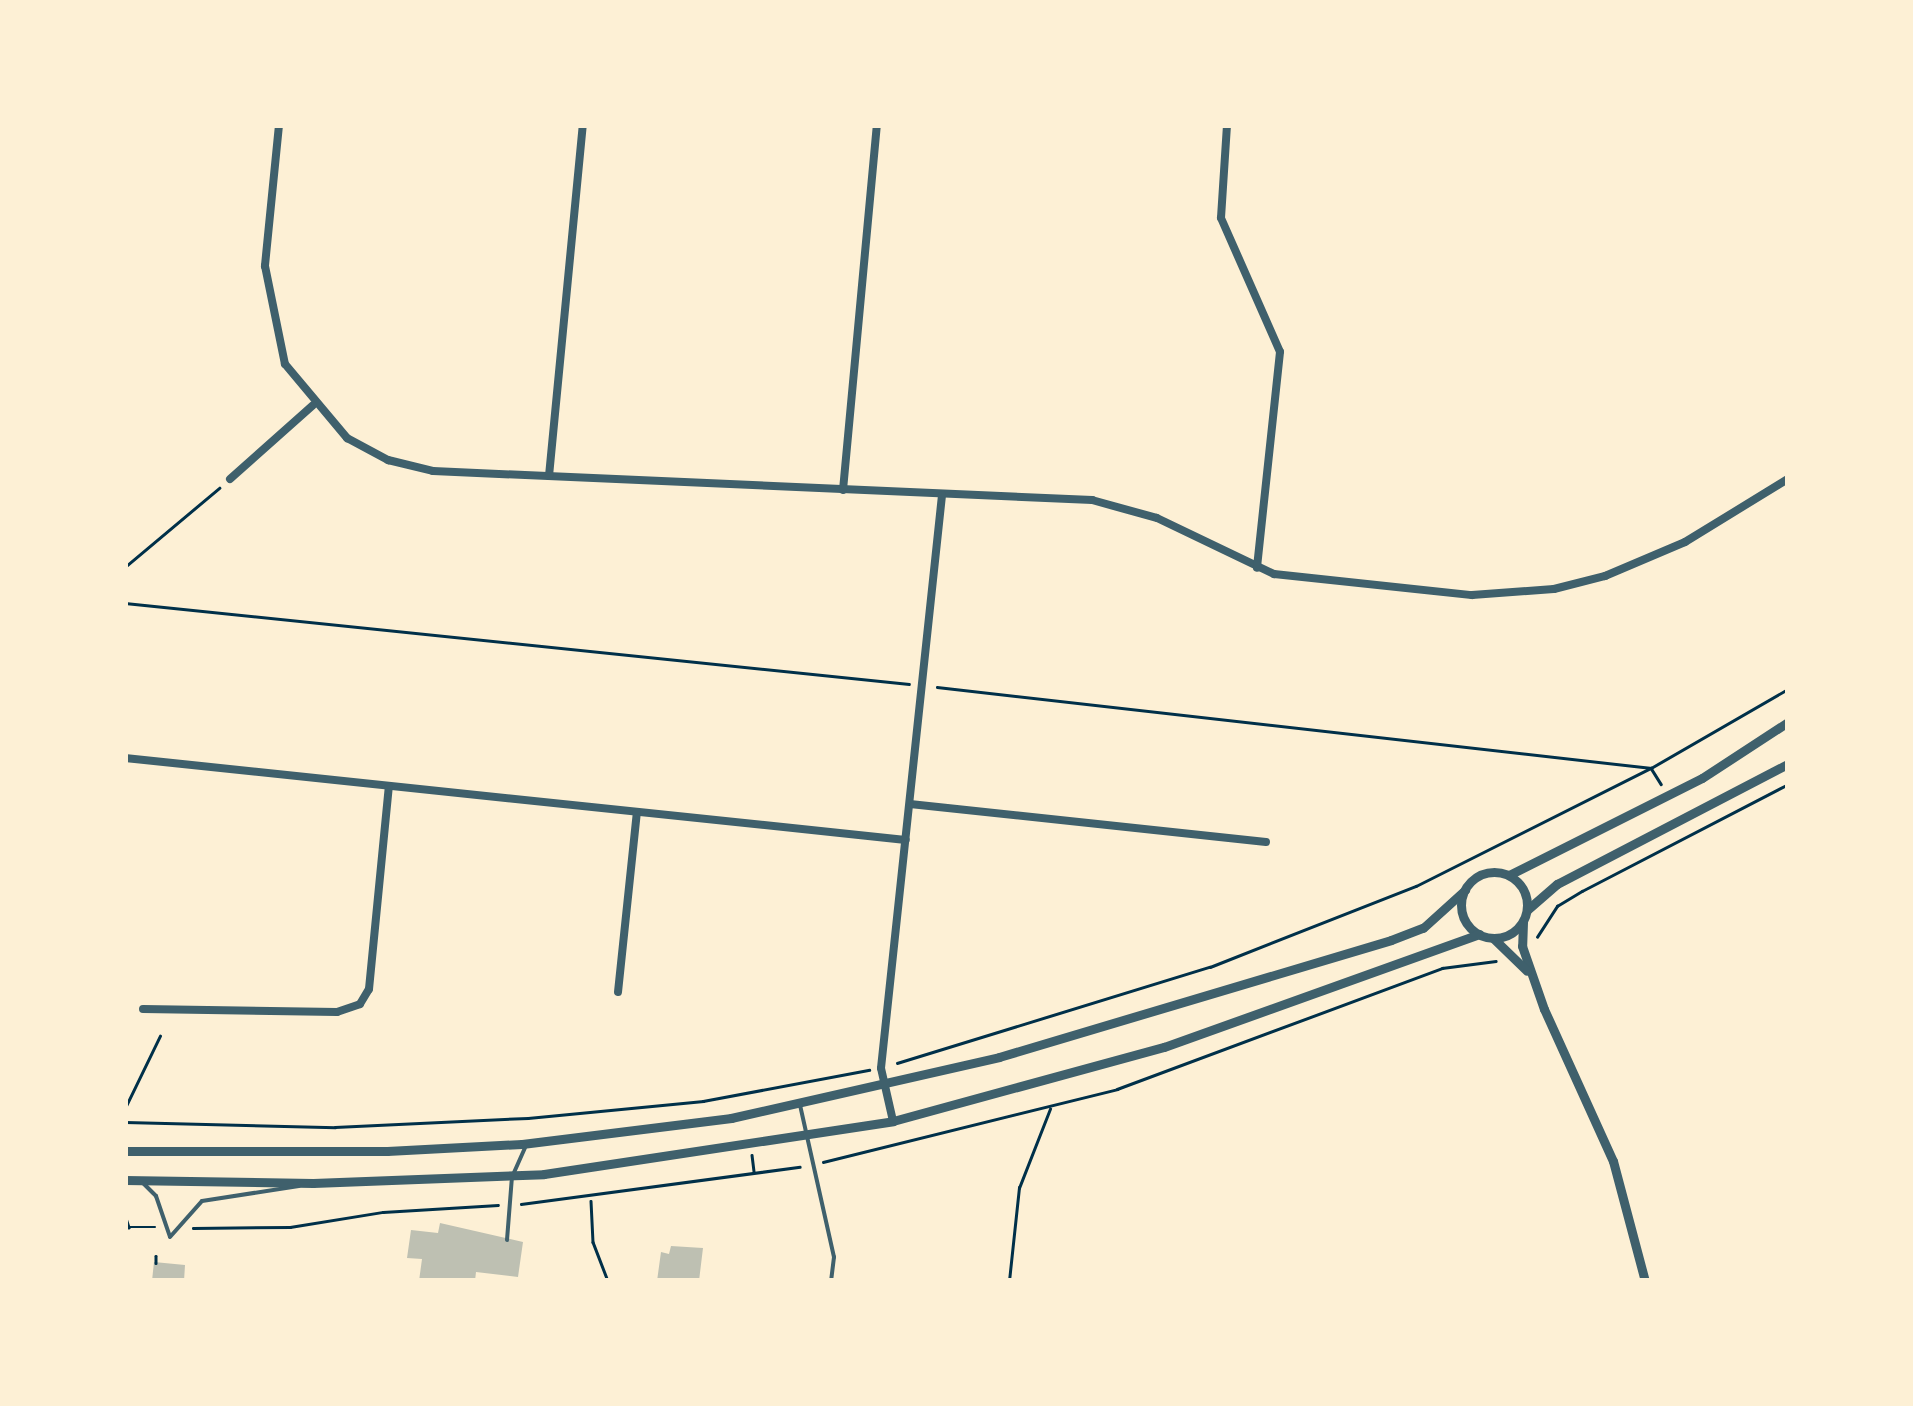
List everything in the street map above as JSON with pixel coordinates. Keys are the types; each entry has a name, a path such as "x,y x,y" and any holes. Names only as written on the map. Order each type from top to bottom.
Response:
{"street":[{"path":"279,125 265,266 270,314 285,364 313,405 346,438 388,460 433,471 1092,500 1175,525 1257,568 1472,595 1554,589 1684,542 1788,479"},
{"path":"549,476 583,125"},
{"path":"843,490 877,125"},
{"path":"1227,125 1222,218 1280,352 1257,568"},
{"path":"230,479 313,405"},
{"path":"894,1121 882,1068 942,495"},
{"path":"125,1152 277,1155 528,1143 800,1103 883,1086 1424,928 1485,873 1509,875 1702,778 1788,722"},
{"path":"125,758 906,840"},
{"path":"1644,1281 1614,1161 1534,982 1522,946 1523,922 1528,910 1558,884 1788,764"},
{"path":"143,1009 336,1012 360,1004 369,989 389,786"},
{"path":"910,804 1266,842"},
{"path":"618,992 637,812"},
{"path":"1509,875 1524,890 1528,910"},
{"path":"1464,890 1465,920 1479,934 1512,950 1534,982"},
{"path":"1493,938 1523,922"},
{"path":"125,1180 313,1183 512,1176 894,1121 1164,1047 1479,934"}],"lane":[{"path":"800,1103 834,1256 831,1281"},
{"path":"507,1240 512,1176 528,1143"},
{"path":"137,1178 156,1196 170,1237 202,1200 313,1183"}],"path":[{"path":"125,567 230,479"},
{"path":"125,1122 335,1127 528,1118 703,1101 882,1068 1210,967 1416,886 1650,768 1788,689"},
{"path":"125,1108 160,1036"},
{"path":"1009,1281 1018,1188 1050,1107"},
{"path":"591,1198 593,1242 608,1281"},
{"path":"125,1215 127,1229 167,1227"},
{"path":"176,1227 298,1224"},
{"path":"156,1256 156,1263"}],"building":[{"path":"440,1223 523,1242 518,1277 476,1272 475,1281 419,1281 422,1259 407,1258 411,1230 438,1233"},
{"path":"671,1246 703,1248 699,1281 657,1281 661,1252 669,1254"},
{"path":"154,1262 185,1265 184,1281 152,1281"}]}
